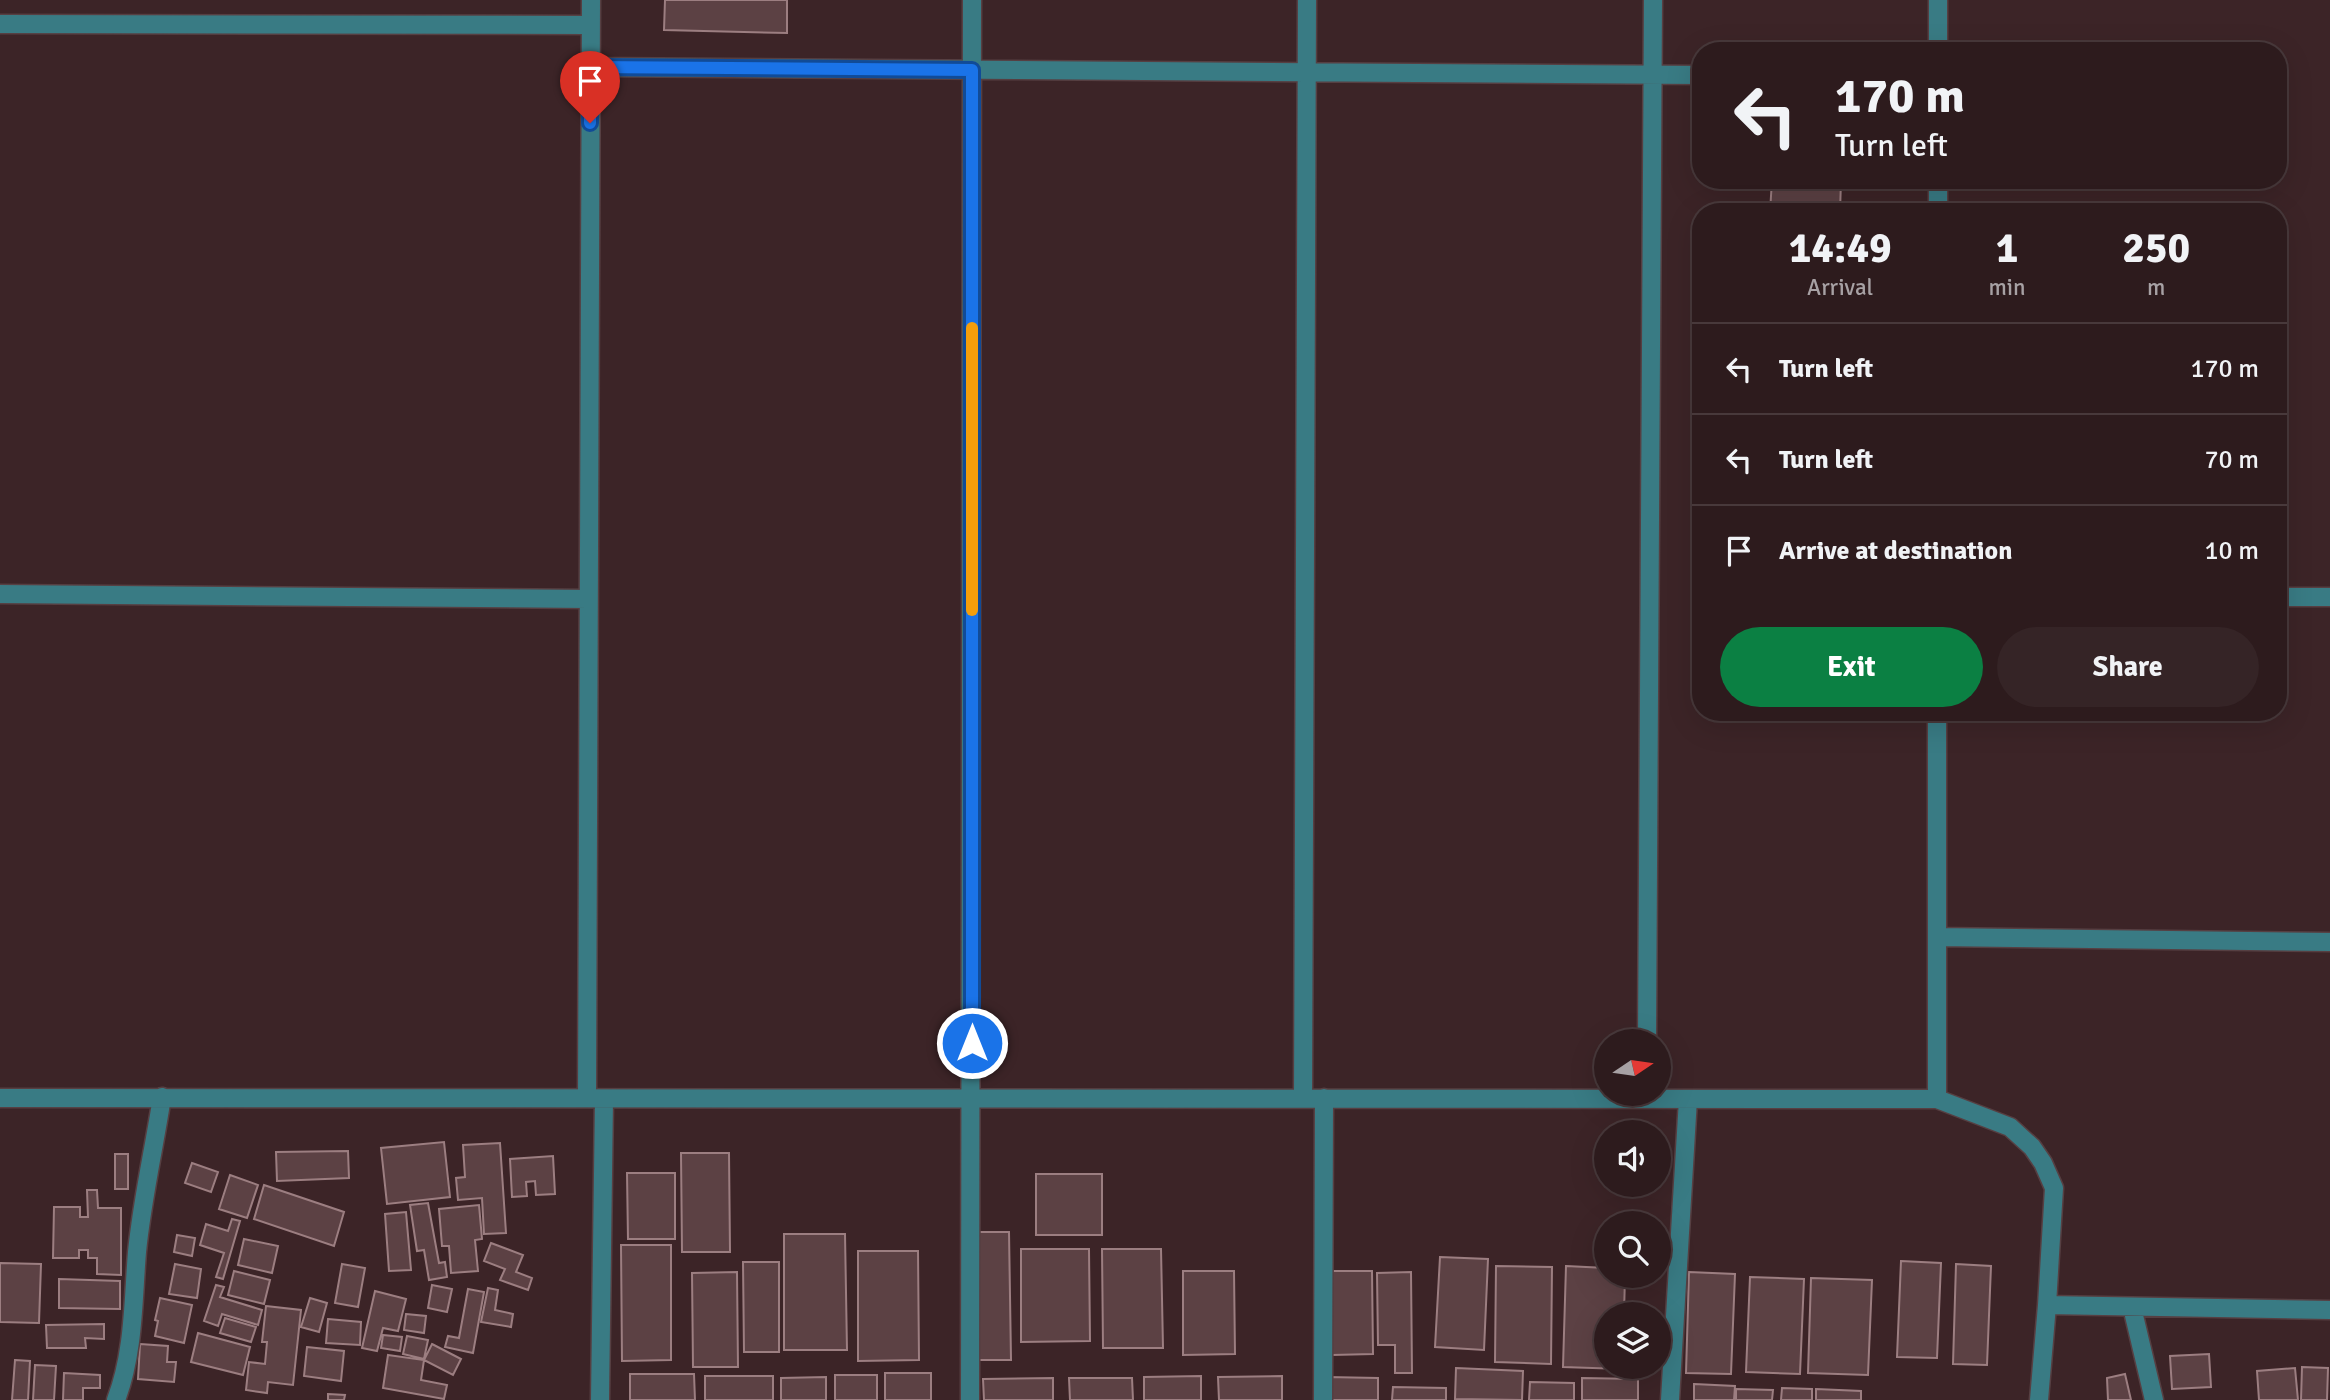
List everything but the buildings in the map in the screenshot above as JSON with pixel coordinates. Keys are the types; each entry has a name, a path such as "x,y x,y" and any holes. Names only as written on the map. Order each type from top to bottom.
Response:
{"street":[{"path":"590,0 588,599 600,1400"},
{"path":"970,1400 972,0"},
{"path":"1303,1098 1307,0"},
{"path":"1647,1029 1653,0"},
{"path":"1938,0 1938,42"},
{"path":"0,23 590,25"},
{"path":"590,67 1692,75"},
{"path":"0,594 588,599"},
{"path":"2287,597 2330,597"},
{"path":"1937,721 1937,1099"},
{"path":"1937,937 2330,942"},
{"path":"0,1098 1594,1096"},
{"path":"116,1400 124,1378 131,1336 138,1248 162,1097"},
{"path":"1323,1400 1324,1098"},
{"path":"1671,1098 1937,1099 2010,1126 2032,1147 2043,1163 2054,1188 2039,1400"},
{"path":"1670,1400 1688,1099"},
{"path":"2047,1305 2330,1310"},
{"path":"2132,1307 2154,1400"}],"slow traffic":[{"path":"972,328 972,610"}],"route":[{"path":"590,123 590,67 972,70 972,1043"}]}
